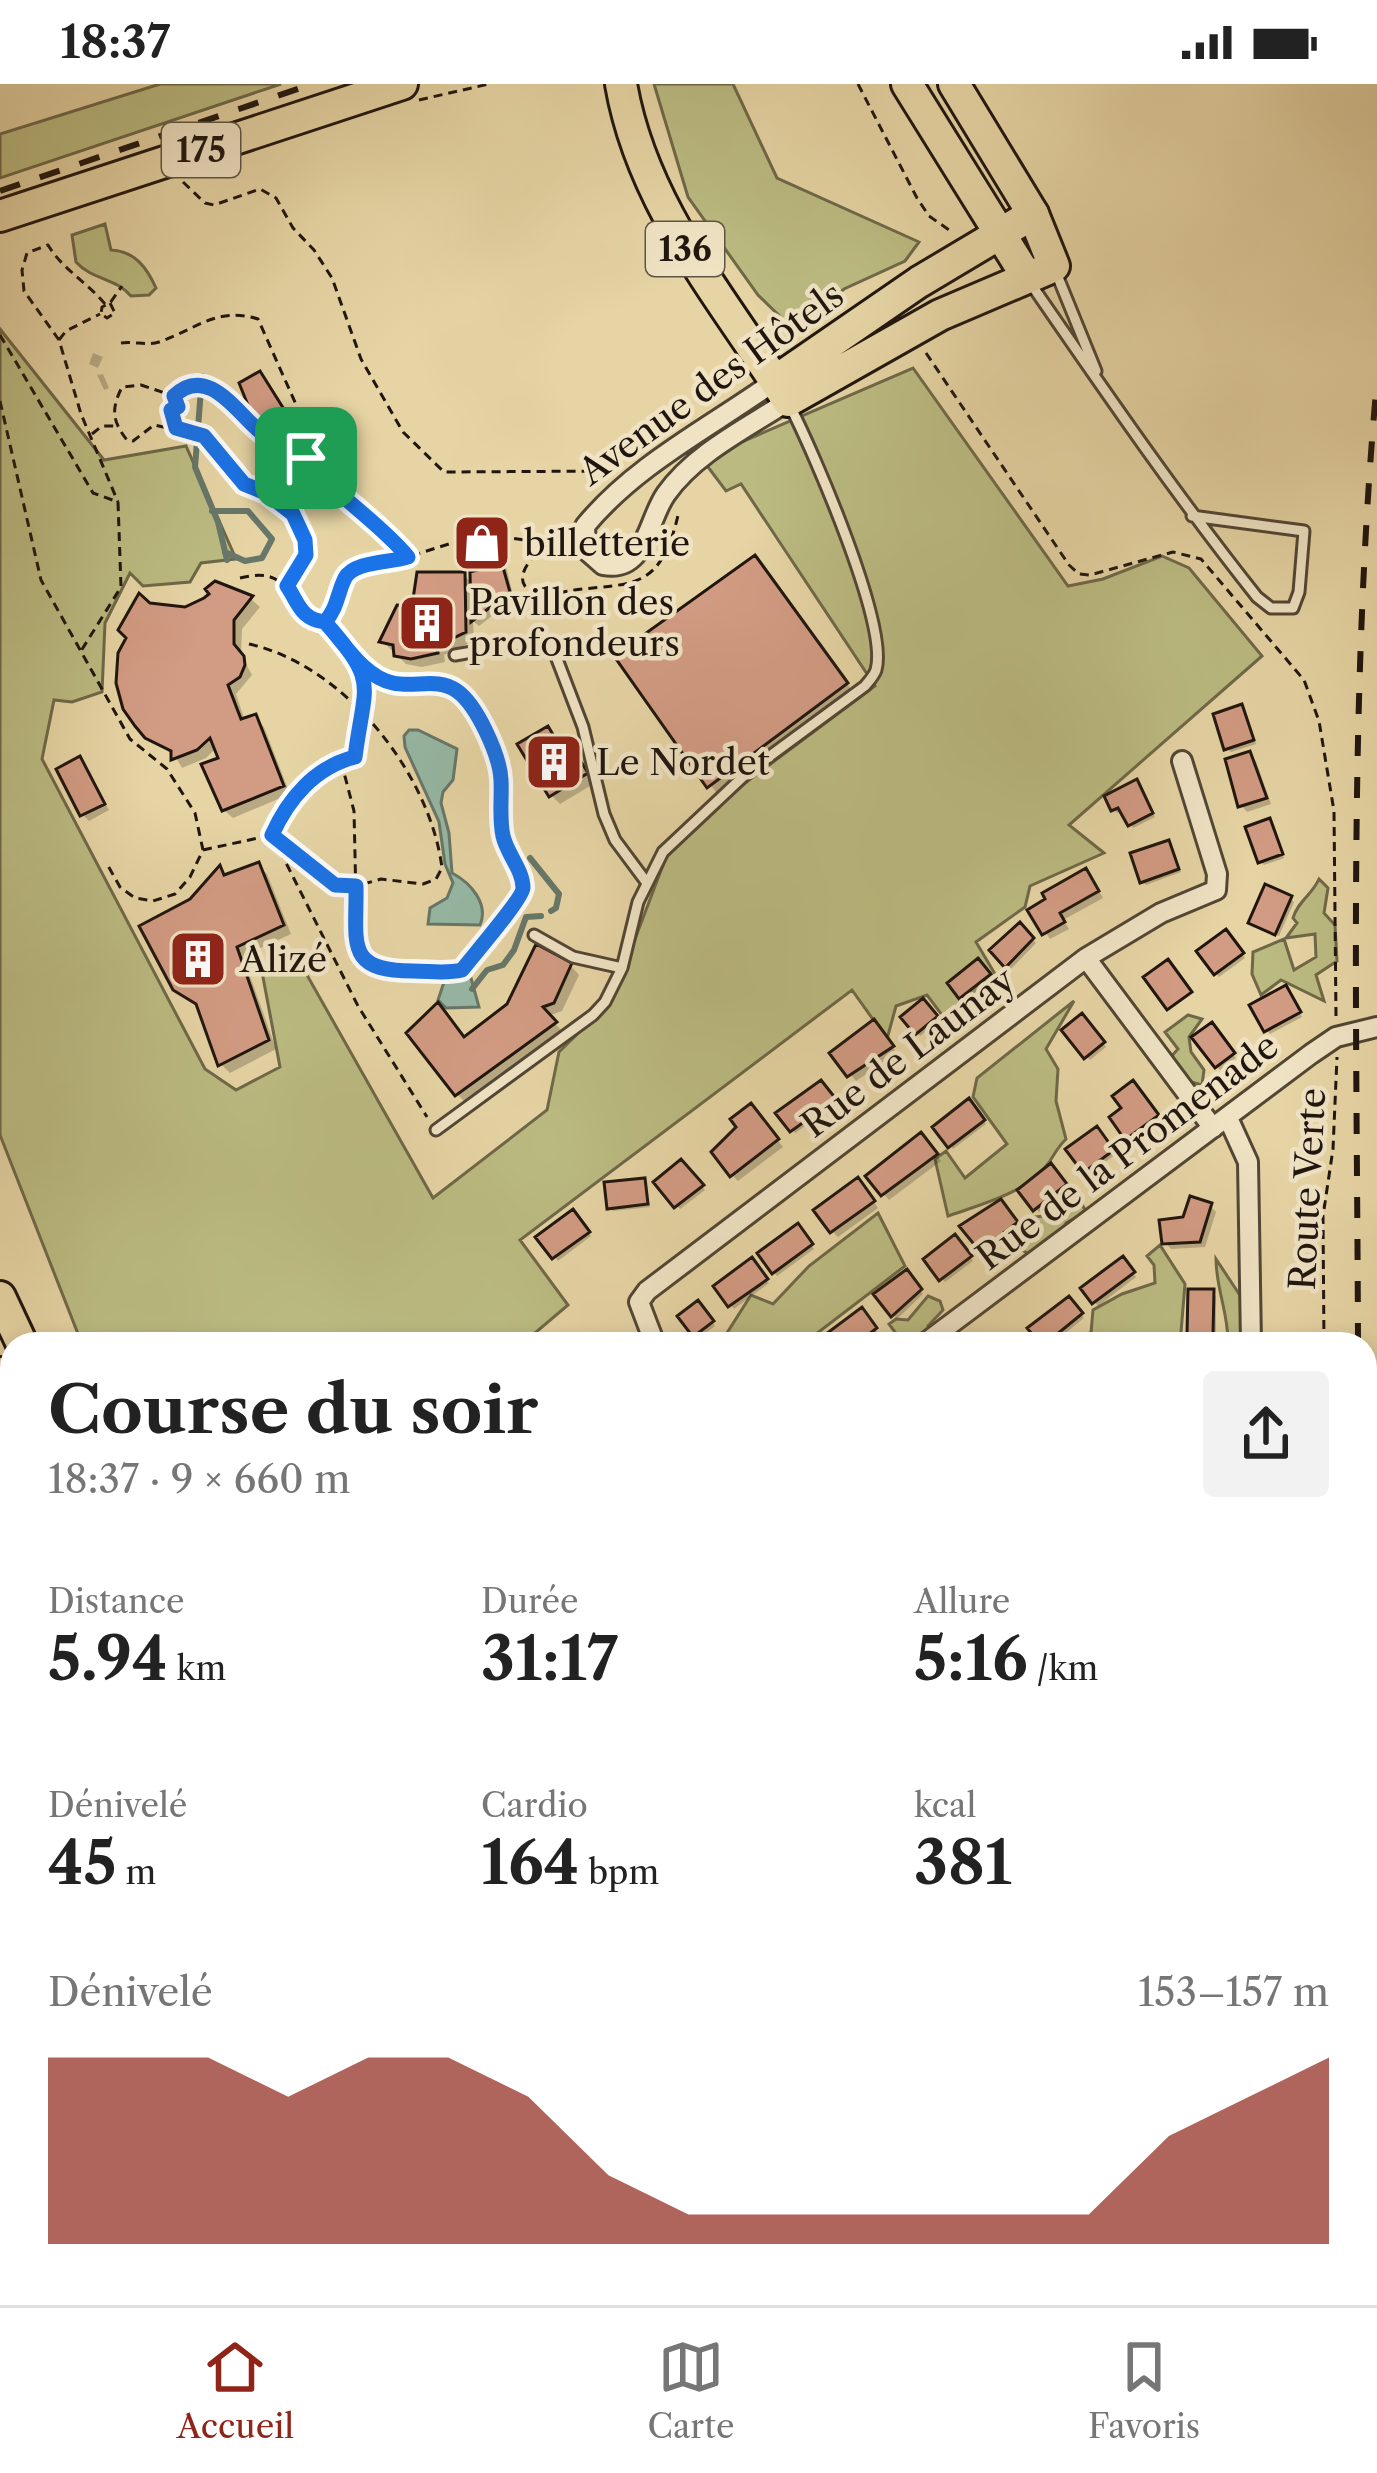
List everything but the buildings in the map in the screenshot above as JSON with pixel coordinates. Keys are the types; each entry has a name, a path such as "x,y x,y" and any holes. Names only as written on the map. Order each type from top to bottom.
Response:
{"main road":[{"name":"175","path":"0,216 402,84"},
{"path":"907,84 1000,233 1040,272"},
{"name":"136","path":"622,88 641,160 678,239 781,391"},
{"path":"959,91 1033,214 1040,272"},
{"name":"Avenue des Hôtels","path":"781,391 919,282 1033,214"},
{"name":"Avenue des Hôtels","path":"781,391 1040,272"},
{"path":"0,1297 16,1332"}],"street":[{"name":"Avenue des Hôtels","path":"781,391 681,476 655,512 637,556 627,564 603,565 586,550 586,526 599,509 694,434 781,391"},
{"path":"1182,761 1213,860 1216,890 1161,913 1086,958 1248,1162 1251,1332"},
{"name":"Rue de Launay","path":"650,1332 639,1303 647,1291 1086,958"},
{"name":"Rue de la Promenade","path":"940,1332 1336,1037 1377,1027"}],"lane":[{"path":"1040,272 1067,339 1098,376"},
{"path":"1040,272 1082,328 1098,376 1127,428 1192,516 1256,597 1271,608 1293,608 1299,592 1304,531 1192,516"},
{"path":"436,1130 593,1015 622,968 638,902 663,852 730,789 865,686 876,670 874,626 818,460 781,391"},
{"path":"455,656 536,641 552,646 583,727 604,814 615,840 647,883"},
{"path":"534,935 573,957 622,968"}],"path":[{"path":"858,84 916,198 934,221 956,235"},
{"path":"179,179 205,203 214,205 249,191 260,190 276,198 332,278 361,359 403,432 445,472 598,474 623,466"},
{"path":"81,651 121,587 118,502 81,414 58,340 24,291 22,270 28,253 48,245 60,266 80,278 115,313 110,318 101,314"},
{"path":"58,340 101,314 122,286"},
{"path":"121,343 157,344 222,315 258,319 310,436 306,458"},
{"name":"Route Verte","path":"913,329 958,405 1079,574 1173,552 1201,559 1304,680 1319,722 1334,811 1336,1037 1333,1149 1323,1216 1324,1332"},
{"path":"0,335 93,494 118,502"},
{"path":"174,396 141,385 122,387 115,403 116,426 127,440 134,441 154,425 204,436 244,484 266,493 293,514 306,555 287,586"},
{"path":"174,396 182,388 193,387 230,398 256,429 306,458 329,488 388,533 408,557"},
{"path":"174,396 178,407 171,410 176,428"},
{"path":"0,401 41,580 130,739 167,769 195,813 202,850 190,877 175,894 153,901 135,898 119,887 107,864"},
{"path":"92,434 102,425 116,426"},
{"path":"325,622 337,608 345,577 353,568 455,542 503,537 545,543"},
{"path":"240,578 273,576 287,586 295,606 325,622 362,664 394,684 445,684 476,710 501,773 503,838 523,888 519,901 462,970 390,973 361,957 354,811 341,760"},
{"path":"248,644 279,651 313,673 361,712 400,755 415,778 442,868 436,879 423,884 381,879 356,886 335,885 272,835"},
{"path":"272,835 284,808 315,776 355,757 367,683 362,664"},
{"path":"202,850 272,835"},
{"path":"272,835 378,1043 436,1130"}],"green space":[{"path":"160,84 281,84 0,178 0,134"},
{"path":"654,84 733,84 777,178 919,242 905,261 844,289 795,331 758,295 688,197"},
{"path":"105,224 111,250 133,257 149,274 156,288 149,295 131,296 76,262 72,235"},
{"path":"0,329 104,460 186,446 236,559 201,563 190,582 143,586 130,573 105,623 102,692 72,702 54,700 42,759 205,1069 236,1090 280,1067 262,972 294,952 433,1198 547,1110 559,1052 612,1000 674,836 875,686 741,484 726,491 702,459 913,368 1068,586 1103,579 1162,556 1189,568 1262,656 1069,825 1104,853 1030,886 1025,907 976,942 1001,984 948,1023 927,995 896,1006 887,1039 852,990 520,1240 568,1305 536,1332 77,1332 0,1135"},
{"path":"1319,879 1328,888 1324,913 1335,925 1337,961 1316,975 1324,1001 1281,980 1261,995 1252,974 1253,952 1284,939 1294,970 1316,957 1315,934 1286,938 1297,923 1295,912"},
{"path":"1074,1001 1046,1049 1058,1069 1056,1101 1066,1139 1030,1181 948,1216 935,1159 946,1151 965,1178 1007,1144 973,1097 977,1078"},
{"path":"1188,1015 1202,1019 1189,1037 1191,1052 1204,1070 1202,1085 1184,1080 1169,1059 1178,1049 1165,1032"},
{"path":"1071,1198 1079,1198 1086,1212 1066,1223 1060,1242 1047,1240 1028,1254 1015,1244 1022,1234 1032,1236 1034,1217 1053,1215"},
{"path":"878,1213 905,1266 819,1332 728,1332 751,1295 773,1304 809,1266"},
{"path":"1160,1245 1185,1284 1181,1332 1091,1332 1093,1310 1155,1283 1154,1265 1147,1256"},
{"path":"1216,1259 1245,1303 1244,1332 1227,1332"},
{"path":"928,1296 940,1301 943,1310 928,1326 929,1332 895,1332 889,1324 908,1320"}],"shaded area":[{"path":"409,730 457,749 453,780 441,803 452,873 476,895 482,909 480,925 428,924 430,908 447,898 453,883 439,822 405,747"},
{"path":"471,978 479,1007 446,1008 438,1000 444,982"}],"waterway":[{"path":"202,376 195,467 218,522 227,560"},
{"path":"212,511 248,511 272,539 262,558 245,561 225,552"},
{"path":"530,858 559,894 551,911"},
{"path":"472,989 487,970 503,965 526,917 541,916"}],"railway":[{"path":"0,191 312,84"},
{"path":"1358,1332 1358,741 1377,380"}],"place":[{"name":"billetterie","path":"482,543"},
{"name":"Pavillon des profondeurs","path":"427,623"},
{"name":"Le Nordet","path":"554,762"},
{"name":"Alizé","path":"198,959"}],"route":[{"path":"306,458 256,429 230,398 193,387 182,388 174,396 178,407 171,410 176,428 204,436 244,484 266,493 293,514 306,555 287,586 295,606 325,622 378,676 394,684 445,684 476,710 501,773 503,838 523,888 519,901 462,970 390,973 372,967 361,957 357,944 356,886 335,885 320,876 272,835 284,808 315,776 355,757 367,683 362,664 325,622 337,608 345,577 353,568 408,557 388,533 329,488 306,458"}]}
